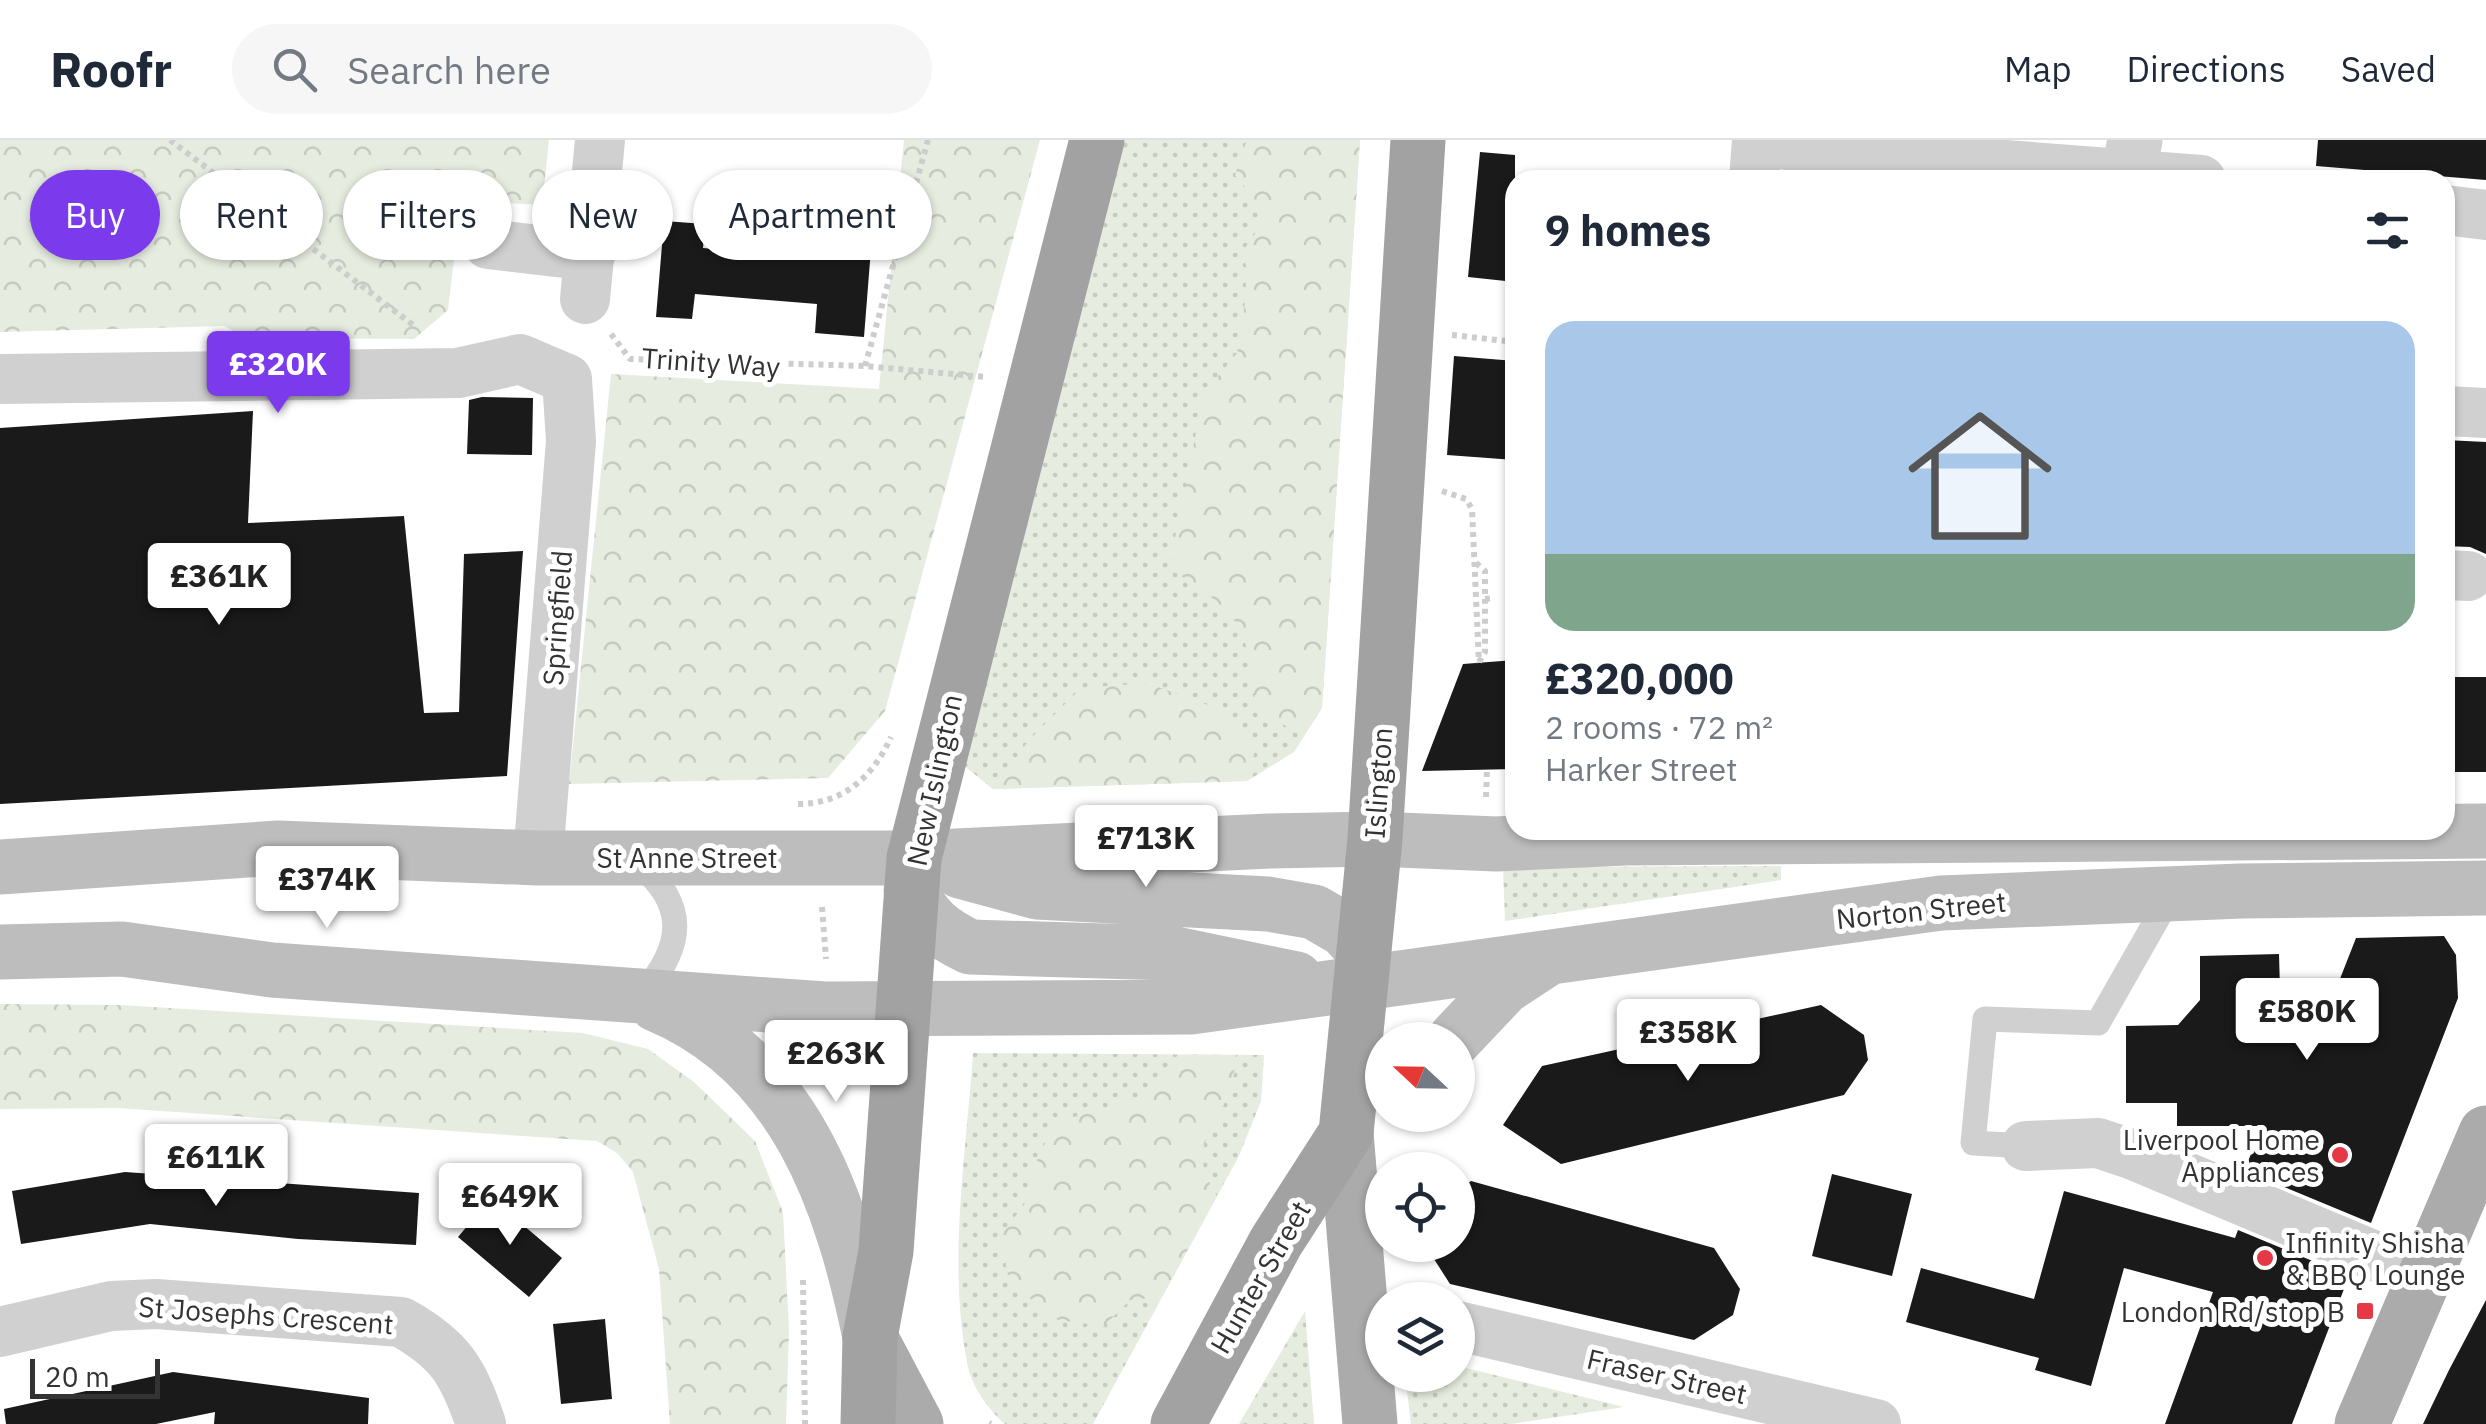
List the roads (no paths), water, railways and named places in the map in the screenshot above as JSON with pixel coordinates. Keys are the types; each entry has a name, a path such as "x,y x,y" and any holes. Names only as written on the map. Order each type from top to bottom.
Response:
{"highway":[{"name":"New Islington","path":"870,1338 886,1251 912,874 1098,140"},
{"name":"Islington","path":"1364,1120 1350,973 1374,838 1418,140"},
{"name":"Hunter Street","path":"1178,1424 1276,1242 1364,1120"},
{"path":"868,1424 870,1338"}],"main road":[{"path":"2455,832 2486,832"},
{"name":"St Anne Street","path":"0,867 278,848 538,858 628,857 912,874 1374,838"},
{"path":"1374,838 1496,844 1691,840"},
{"path":"0,952 122,950 272,970 824,1010 1191,1007 1350,973 1345,930 1314,912 1268,904 1037,892 912,874"},
{"name":"Norton Street","path":"1350,973 1544,960 1941,903 2172,893 2486,888"},
{"path":"1471,1022 1504,987 1544,960"},
{"path":"639,997 676,1012 726,1044 767,1080 788,1108 827,1182 847,1238 870,1338 916,1424"},
{"name":"Islington","path":"1364,1120 1356,1212 1367,1282"},
{"path":"2362,1424 2486,1132"},
{"name":"Islington","path":"1370,1392 1370,1424"}],"street":[{"path":"512,252 587,278 600,140"},
{"path":"1755,170 1758,140 2130,164 2157,170"},
{"path":"2455,211 2486,215"},
{"name":"Springfield","path":"0,379 458,373 520,359 567,378 571,441 538,858"},
{"path":"2455,412 2486,414"},
{"path":"2026,1146 2098,1143 2425,1277"},
{"name":"St Josephs Crescent","path":"0,1332 110,1306 156,1304 401,1322 435,1341 465,1378 481,1424"},
{"name":"Fraser Street","path":"1475,1330 1876,1424"}],"lane":[{"path":"628,857 663,890 676,919 670,956 639,997"},
{"path":"2026,1146 1973,1143 1985,1019 2098,1023 2172,893"}],"place":[{"name":"Liverpool Home Appliances","path":"2340,1155"},
{"name":"Infinity Shisha & BBQ Lounge","path":"2265,1258"},
{"name":"London Rd/stop B","path":"2365,1311"}]}
